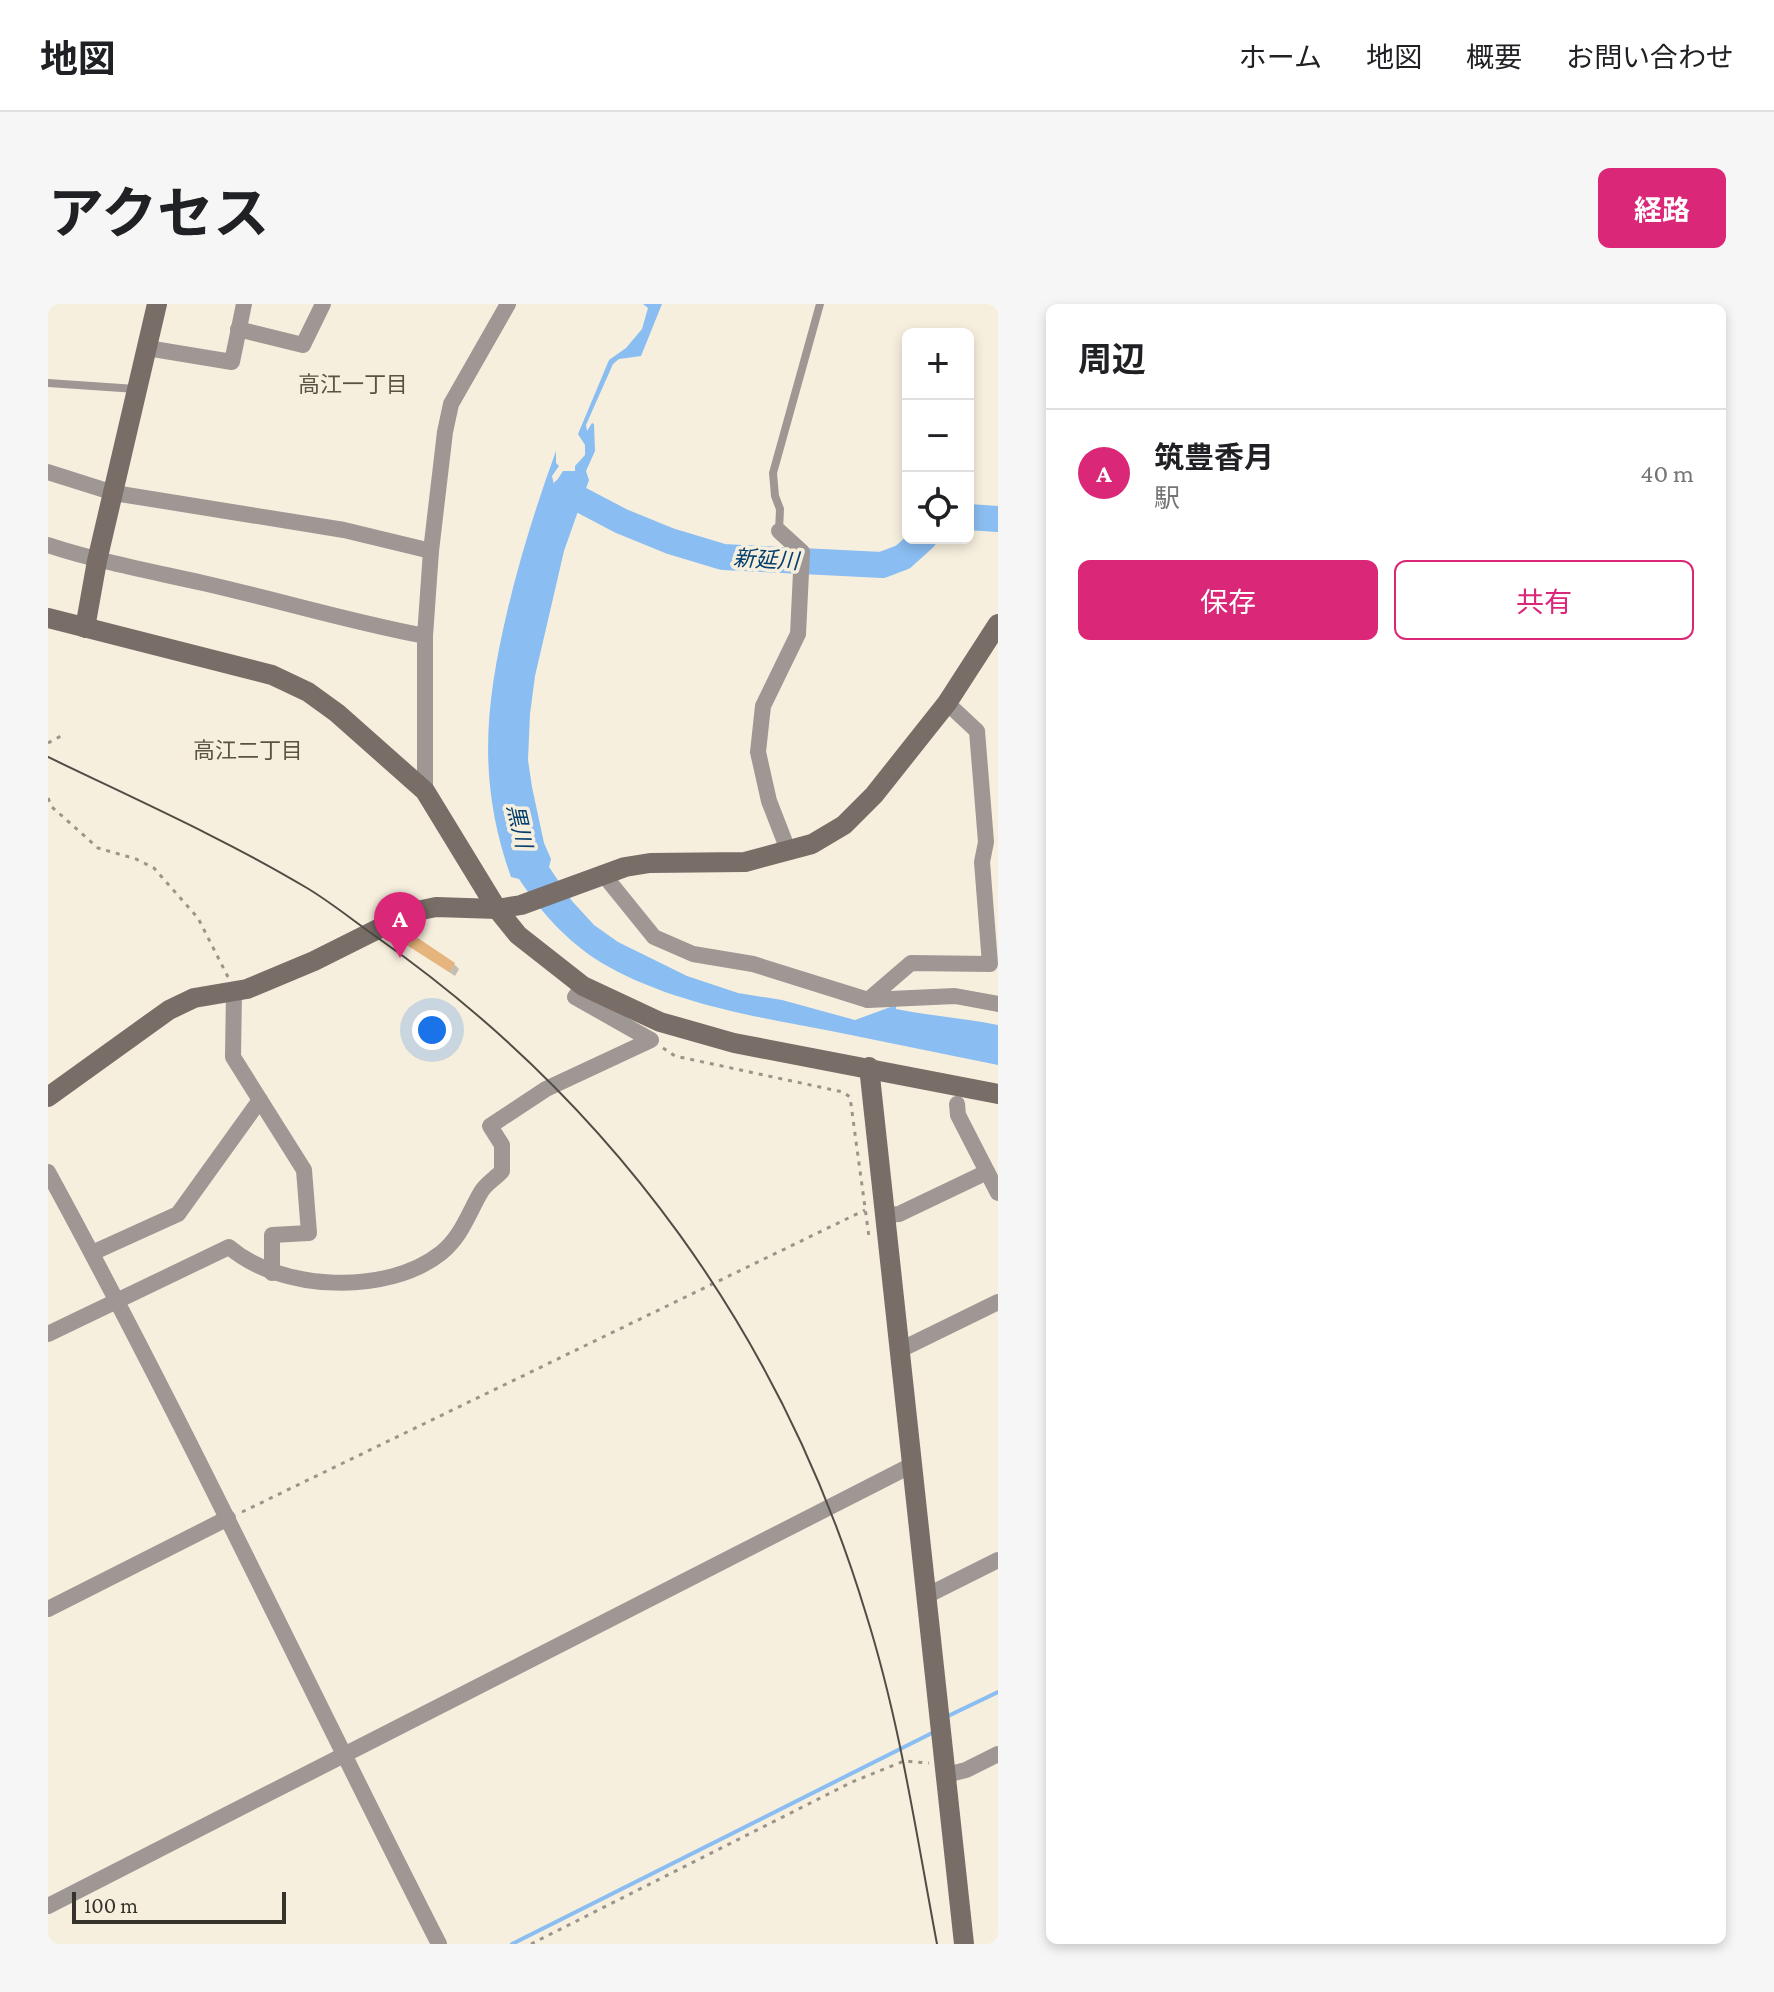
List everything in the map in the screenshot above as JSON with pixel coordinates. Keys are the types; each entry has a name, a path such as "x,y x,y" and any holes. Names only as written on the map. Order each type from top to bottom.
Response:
{"street":[{"path":"85,628 97,561 157,304"},
{"path":"147,348 232,362 244,304"},
{"path":"238,329 303,345 323,304"},
{"path":"425,791 425,636 445,432 451,404 508,304"},
{"path":"48,472 114,493 344,530 431,551"},
{"path":"779,531 802,552 798,634 763,706 758,752 769,801 788,850"},
{"path":"48,545 97,561 204,583 366,625 425,636"},
{"path":"48,618 272,675 308,692 337,713 425,791 497,909 518,935 583,986 660,1022 734,1043 998,1094"},
{"path":"48,1097 169,1010 194,998 247,989 314,961 412,912 436,907 497,909 521,905 595,877 650,863 745,862 812,844 844,825 874,795 947,703 998,624"},
{"path":"868,1000 911,963 990,964 982,862 986,842 977,731 947,703"},
{"path":"595,877 654,937 693,954 753,964 868,1000 955,996 998,1004"},
{"path":"583,986 575,997 651,1040"},
{"path":"234,991 233,1057 304,1170 309,1233 272,1235 272,1273"},
{"path":"48,1334 229,1247 244,1261 272,1273 326,1283 368,1281 404,1274 441,1253 461,1232 473,1213 482,1189 502,1171 502,1145 490,1126 546,1089 651,1040"},
{"path":"869,1067 876,1212 900,1350 964,1944"},
{"path":"92,1253 178,1214 260,1100"},
{"path":"957,1104 958,1115 998,1193"},
{"path":"48,1172 118,1299 439,1944"},
{"path":"876,1212 899,1214 987,1172"},
{"path":"900,1350 998,1302"},
{"path":"48,1906 912,1465"},
{"path":"48,1609 228,1518"},
{"path":"928,1595 998,1560"},
{"path":"945,1770 966,1770 998,1754"}],"lane":[{"path":"779,531 780,509 775,496 773,473 820,304"},
{"path":"48,383 137,389"}],"path":[{"path":"48,743 61,736"},
{"path":"48,798 52,807 98,848 136,859 154,868 198,918 234,991"},
{"path":"651,1040 675,1056 843,1092 850,1097 876,1212 869,1237"},
{"path":"228,1518 876,1212"},
{"path":"531,1944 852,1782 904,1761 945,1770"}],"water":[{"name":"黒川","path":"643,304 662,304 641,356 619,359 613,364 586,425 587,431 594,424 595,451 586,471 589,480 564,551 535,676 528,760 544,843 551,859 549,867 572,901 594,925 618,942 687,976 738,993 782,1000 855,1020 896,1005 896,1009 998,1025 998,1065 746,1014 662,991 595,959 548,917 519,879 511,877 493,808 488,743 494,677 508,608 556,451 559,466 552,476 554,485 563,471 575,471 575,466 585,455 585,445 578,434 609,360 626,348 642,329 648,308"}],"building":[{"path":"412,934 455,963 449,972 405,944"}],"waterway":[{"name":"新延川","path":"564,491 621,521 670,541 723,557 882,565 903,557 917,544"},
{"name":"新延川","path":"974,517 998,519"},
{"path":"946,1717 998,1692"},
{"path":"512,1944 932,1733"}],"tram line":[{"path":"48,757 276,870 378,938 464,1004 542,1075 614,1152 679,1234 737,1322 788,1415 831,1512 878,1655 906,1778 937,1944"}],"place":[{"name":"筑豊香月","path":"400,958"}],"district":[{"name":"高江一丁目","path":"353,384"},
{"name":"高江二丁目","path":"248,750"}]}
